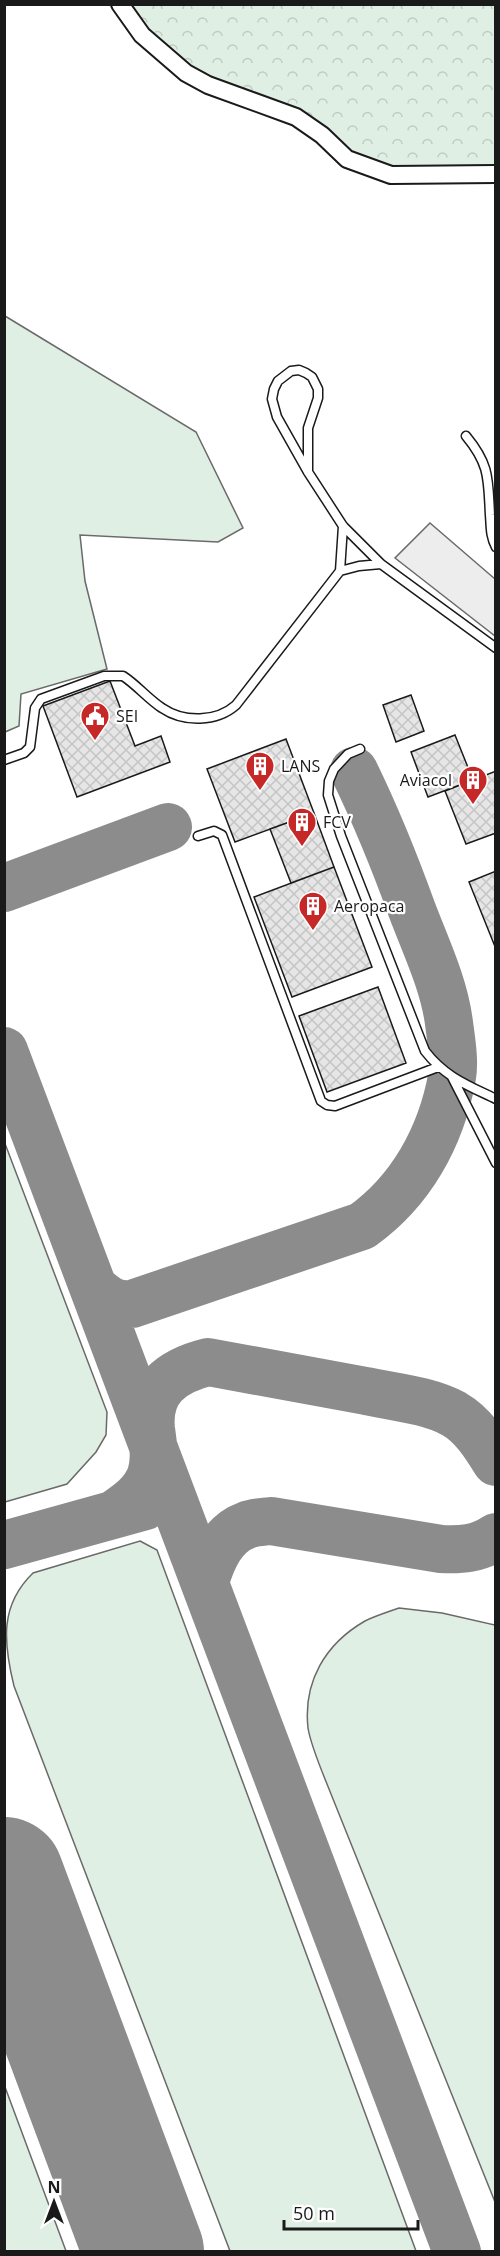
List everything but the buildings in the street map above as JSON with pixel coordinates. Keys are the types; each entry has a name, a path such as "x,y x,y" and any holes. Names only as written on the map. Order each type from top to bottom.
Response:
{"street":[{"path":"120,4 142,35 186,73 207,85 296,117 322,135 347,159 391,175 495,174"}],"lane":[{"path":"308,472 308,428 318,398 318,389 312,377 306,372 291,371 278,381 272,399 282,430 308,472 343,526 381,564 495,648"},
{"path":"466,436 479,452 488,477 491,534 495,547"},
{"path":"4,760 24,753 30,747 35,708 41,699 104,676 123,676 164,710 178,715 206,718 218,717 228,711 340,571 343,526"},
{"path":"340,571 358,566 381,564"},
{"path":"360,749 348,754 334,769 329,781 328,795 341,836 425,1051 438,1067 452,1077 495,1099"},
{"path":"198,837 214,831 222,835 321,1101 334,1106 438,1067"},
{"path":"452,1077 495,1163"}],"green space":[{"path":"118,5 495,5 495,176 370,167 322,135 206,86"},
{"path":"5,316 196,432 243,528 218,542 80,535 85,581 107,669 21,694 19,726 5,732"},
{"path":"4,1141 107,1412 106,1435 96,1452 67,1484 5,1502"},
{"path":"140,1541 157,1550 416,2251 230,2251 14,1686 6,1639 10,1611 15,1598 22,1585 33,1573"},
{"path":"399,1608 442,1613 495,1625 495,2202 321,1770 308,1728 307,1711 313,1680 328,1653 351,1630 365,1621"},
{"path":"5,2087 66,2251 5,2251"}],"shaded area":[{"path":"430,523 495,579 495,636 395,558"}],"taxiway":[{"path":"94,1288 111,1301 132,1304 362,1226 395,1196 409,1179 432,1141 447,1099 453,1071 447,1008 434,966 399,875 354,771"},
{"path":"4,888 168,827"},
{"path":"4,1051 457,2252"},
{"path":"113,1515 140,1493 151,1475 154,1457 151,1415 158,1393 173,1377 208,1362 433,1405 454,1414 473,1429 496,1462"},
{"path":"4,1545 145,1506"},
{"path":"205,1582 219,1548 231,1534 256,1523 271,1521 441,1549 469,1548 496,1537"}],"runway":[{"path":"4,1877 144,2252"}],"place":[{"name":"SEI","path":"95,742"},
{"name":"LANS","path":"260,792"},
{"name":"Aviacol","path":"473,806"},
{"name":"FCV","path":"302,848"},
{"name":"Aeropaca","path":"313,932"}]}
